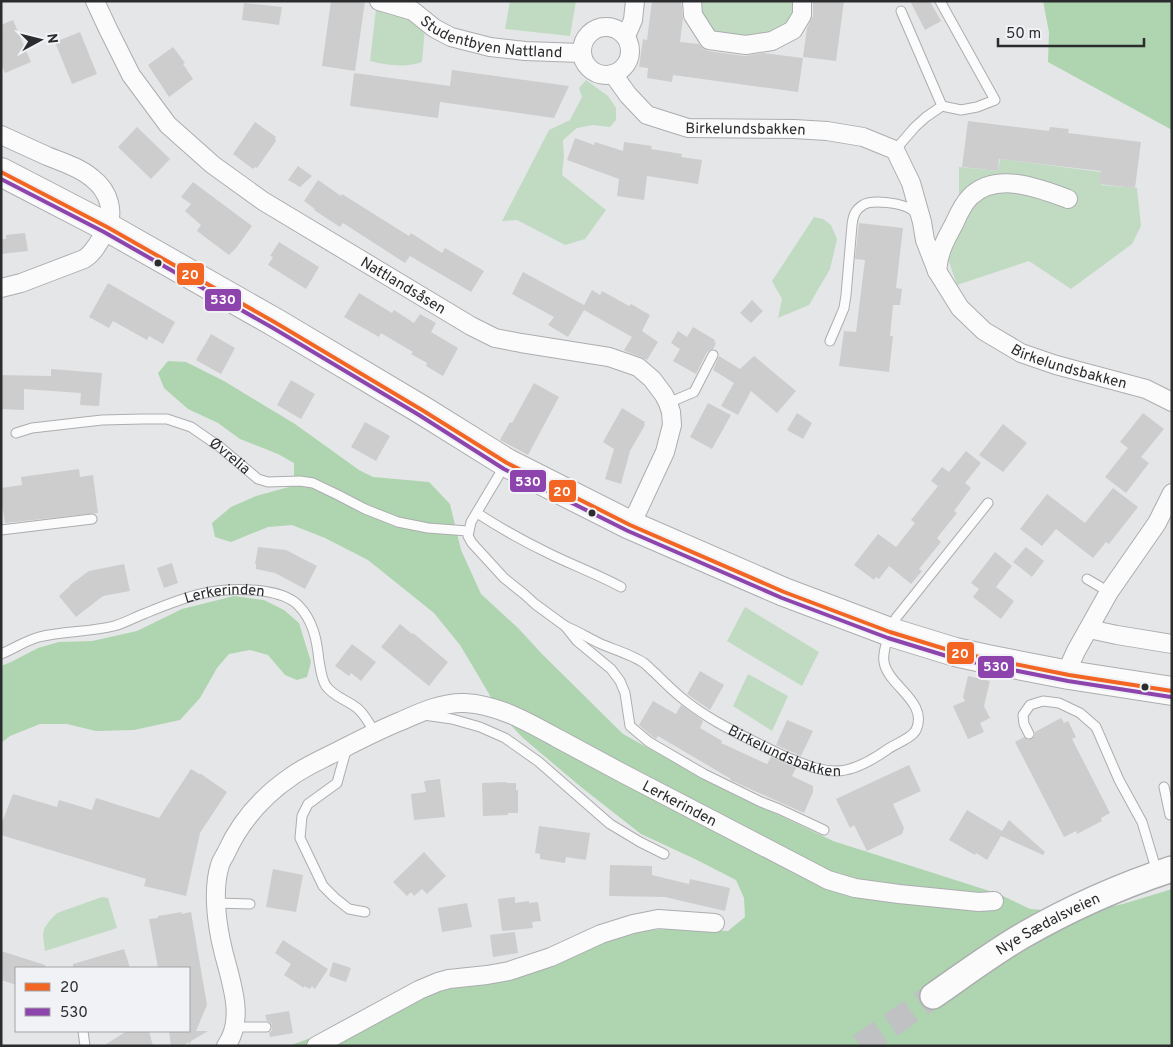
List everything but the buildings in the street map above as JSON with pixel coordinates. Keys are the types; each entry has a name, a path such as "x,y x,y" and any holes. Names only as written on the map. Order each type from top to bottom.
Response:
{"main road":[{"path":"1,172 107,228 276,323 507,463 630,525 784,592 890,632 955,652 1069,675 1172,692"},
{"name":"Nye Sædalsveien","path":"933,996 1020,937 1061,915 1113,891 1165,871"}],"street":[{"name":"Nattlandsåsen","path":"95,1 131,75 168,125 213,165 263,201 494,338 610,357 638,367 652,379 668,403 672,425 665,452 630,525"},
{"name":"Studentbyen Nattland","path":"379,1 413,11 434,28 451,38 490,48 581,53"},
{"path":"613,74 620,71 629,59 629,43 626,36 632,20 635,1"},
{"path":"692,1 693,15 709,40 746,45 772,41 793,30 802,15 802,1"},
{"name":"Studentbyen Nattland","path":"613,74 598,74 586,66 581,53 582,45 590,32 605,26 613,27 626,36"},
{"name":"Birkelundsbakken","path":"613,74 647,115 688,128 826,131 863,138 895,150 912,183 925,240 937,271 960,308 984,331 1021,353 1056,365 1146,389 1172,402"},
{"path":"1,135 78,169 92,178 103,190 109,201 111,214 107,228 92,254 84,259 1,288"},
{"path":"937,271 940,254 956,220 969,198 982,188 998,183 1024,185 1037,187 1068,199"},
{"path":"1069,675 1071,662 1076,651 1109,592 1157,523 1172,493"},
{"path":"1089,629 1172,644"},
{"name":"Lerkerinden","path":"226,1046 235,1027 235,1006 232,983 222,949 217,884 220,865 233,838 266,797 293,776 375,732 444,705 464,703 492,707 521,719 828,880 855,888 899,894 979,902 994,901"},
{"path":"316,1046 438,982 509,971 547,958 601,934 633,924 658,920 715,923"}],"lane":[{"path":"895,150 915,127 942,106 962,110 995,100 940,1"},
{"path":"901,11 942,106"},
{"path":"830,341 842,314 846,295 853,216 856,211 869,202 885,202 913,210 922,222"},
{"path":"668,403 694,392 713,355"},
{"name":"Øvrelia","path":"16,433 32,428 102,420 167,419 191,427 227,452 258,479 268,482 300,481 313,483 365,509 398,522 436,529 468,532"},
{"path":"468,532 471,522 507,463"},
{"name":"Birkelundsbakken","path":"468,532 472,543 504,578 565,626 644,662 682,698 730,730 779,754 820,770 838,772 878,756 894,744 912,735 916,730 918,721 914,705 892,679 883,660 890,632 896,618 988,502"},
{"path":"477,513 510,534 607,579 621,588"},
{"path":"1,530 92,520"},
{"path":"1088,579 1109,592"},
{"name":"Lerkerinden","path":"1,654 37,637 117,625 200,593 233,589 272,592 290,598 307,617 317,642 321,676 325,685 330,691 358,708 375,732"},
{"name":"Birkelundsbakken","path":"565,626 577,641 611,669 620,681 630,726 638,734 704,774 824,830"},
{"path":"1029,734 1024,724 1023,715 1030,705 1042,701 1059,703 1080,713 1096,727 1119,780 1142,822 1165,871"},
{"path":"417,714 480,727 505,738 539,762 610,824 664,854"},
{"path":"347,746 337,783 308,804 302,816 300,838 323,886 348,909 365,912"},
{"path":"1164,787 1171,816"},
{"path":"217,903 250,904"},
{"path":"235,1027 266,1027"},
{"path":"82,1032 85,1046"}],"green space":[{"path":"510,1 576,1 570,36 505,29"},
{"path":"696,1 797,1 797,8 786,25 764,36 732,40 714,35 698,17"},
{"path":"1043,1 1172,1 1172,130 1048,62 1049,32"},
{"path":"376,9 403,11 425,28 422,62 410,65 396,65 370,61"},
{"path":"586,80 608,96 616,108 616,120 610,127 593,125 577,128 563,140 562,175 606,210 585,239 565,245 517,220 502,221 549,130 570,120 582,97 579,88"},
{"path":"1000,159 1101,172 1101,185 1137,188 1141,226 1132,244 1071,289 1029,261 957,285 948,259 959,223 959,167 998,171"},
{"path":"814,217 823,219 831,225 837,239 830,269 809,305 778,318 782,299 772,281"},
{"path":"168,361 186,362 224,381 295,424 359,470 373,477 429,482 450,504 461,550 481,594 518,628 623,734 708,781 833,841 999,894 1030,909 1078,913 1123,904 1172,889 1172,1046 289,1046 423,996 442,990 487,983 622,932 667,929 728,931 745,917 744,898 736,880 641,834 523,738 502,716 460,645 434,613 368,560 325,538 292,525 268,527 231,542 215,537 212,523 231,507 256,496 289,487 294,478 294,463 278,454 240,439 218,423 188,409 164,388 158,373"},
{"path":"234,596 264,600 284,610 299,623 311,662 307,677 297,680 285,675 268,655 250,650 229,654 217,668 200,698 180,720 134,730 96,731 67,724 40,724 10,736 1,743 1,666 38,648 59,642 92,641 137,631 182,609"},
{"path":"745,607 819,652 802,686 727,641"},
{"path":"748,674 788,696 772,731 733,706"},
{"path":"102,897 108,898 117,928 45,951 44,929 57,913"}],"tunnel":[{"path":"860,1046 933,996"}],"transit line":[{"name":"20","path":"1,172 107,227 276,323 507,463 630,525 784,592 890,632 955,652 1069,675 1172,691"},
{"name":"530","path":"1,179 104,232 273,328 419,415 504,469 628,531 782,598 888,638 953,658 1068,681 1171,697"}]}
